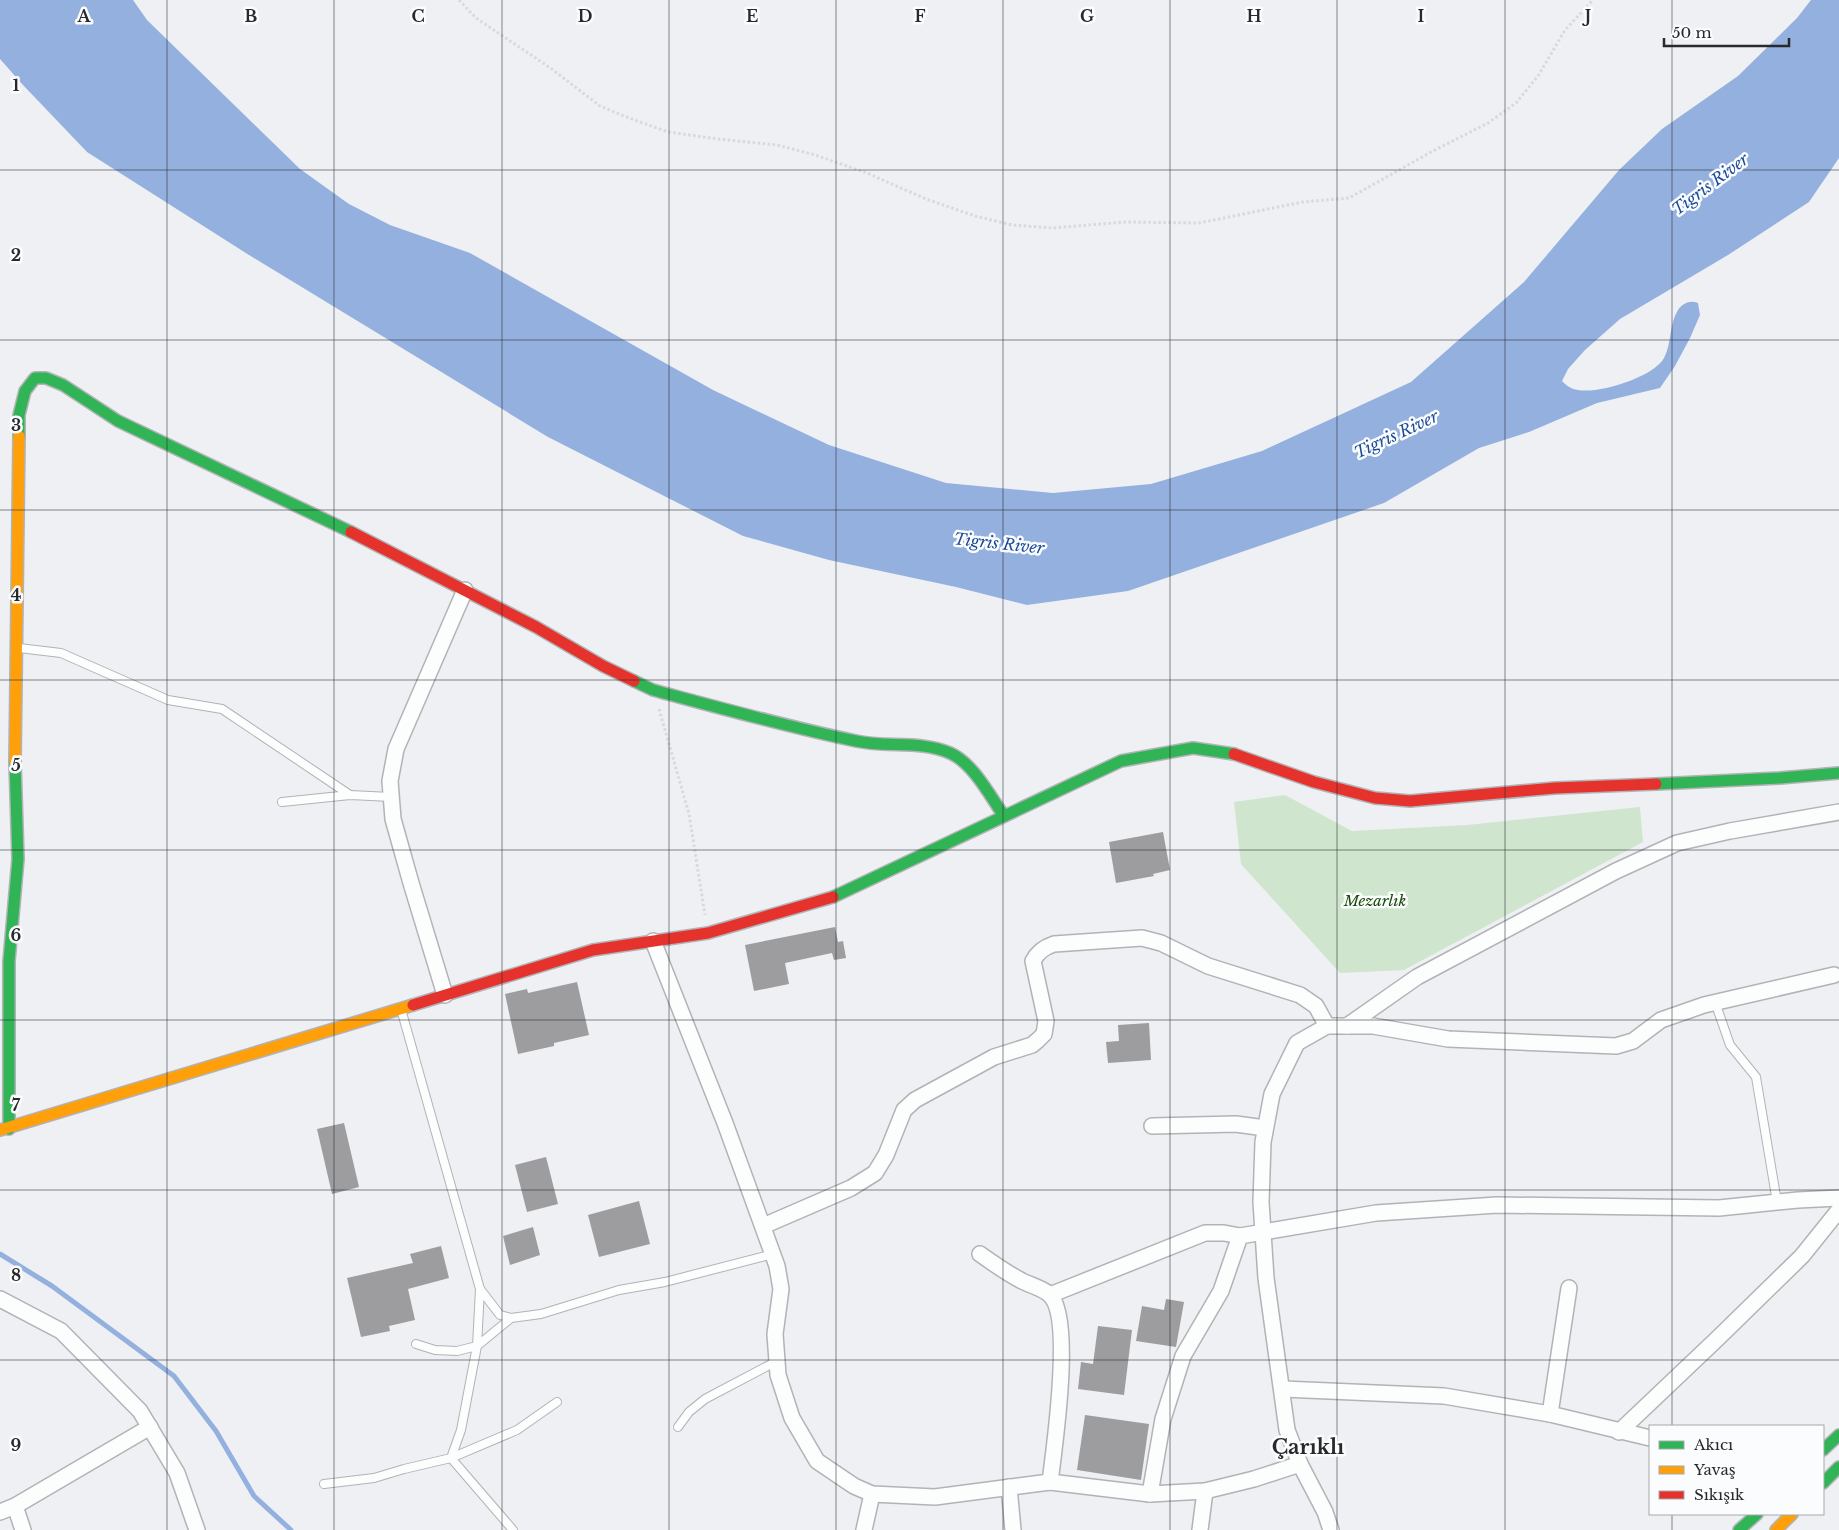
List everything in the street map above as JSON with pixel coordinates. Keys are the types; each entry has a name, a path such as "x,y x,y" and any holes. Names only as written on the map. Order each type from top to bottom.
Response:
{"main road":[{"path":"1004,816 967,764 950,753 918,746 859,742 777,723 653,690 603,666 536,627 378,545 118,421 63,385 46,378 35,378 25,391 19,416 17,647 7,782 18,859 9,960 4,1130 593,950 708,933 834,897 1122,761 1193,748 1229,752 1314,782 1375,798 1410,801 1555,788 1839,774"},
{"path":"1824,1449 1839,1435"},
{"path":"1824,1482 1839,1467"},
{"path":"1739,1530 1756,1515"},
{"path":"1776,1530 1791,1515"}],"street":[{"path":"445,995 396,828 390,780 396,749 465,590"},
{"path":"1347,1026 1418,977 1616,871 1677,843 1730,831 1839,812"},
{"path":"763,1226 851,1188 875,1173 886,1155 904,1110 915,1100 994,1057 1032,1045 1038,1040 1044,1034 1046,1021 1033,961 1036,955 1044,948 1054,944 1142,938 1161,943 1208,966 1300,995 1316,1006 1326,1026"},
{"path":"653,941 725,1123 778,1266 781,1289 775,1334 778,1375 792,1418 817,1461 854,1486 872,1494 935,1497 1050,1482 1150,1494 1205,1491 1254,1479 1300,1464"},
{"path":"1331,1530 1325,1512 1300,1464 1288,1430 1266,1278 1261,1202 1262,1142 1272,1094 1297,1043 1326,1026 1373,1026 1448,1039 1616,1046 1633,1041 1661,1020 1715,1002 1834,975"},
{"path":"1152,1126 1236,1124 1265,1128"},
{"path":"1050,1295 1205,1233 1224,1233 1240,1236 1376,1213 1488,1206 1719,1208 1839,1198"},
{"path":"1619,1432 1718,1339 1802,1256 1839,1210"},
{"path":"1150,1494 1163,1419 1183,1356 1221,1291 1240,1236"},
{"path":"980,1254 1003,1271 1050,1295 1055,1304 1061,1330 1061,1379 1050,1482"},
{"path":"1550,1414 1569,1288"},
{"path":"0,1298 62,1331 140,1411 177,1473 197,1530"},
{"path":"1282,1389 1444,1396 1550,1414 1649,1438"},
{"path":"0,1512 15,1506 150,1427"},
{"path":"1009,1487 1013,1530"},
{"path":"1200,1530 1205,1491"},
{"path":"864,1530 872,1494"},
{"path":"15,1506 23,1530"}],"lane":[{"path":"17,647 61,654 168,700 222,709 350,795"},
{"path":"282,802 350,795 392,797"},
{"path":"1715,1002 1730,1045 1756,1077 1777,1202"},
{"path":"401,1009 480,1289 477,1346 461,1430 452,1458"},
{"path":"480,1289 500,1315 511,1318 541,1314 619,1290 665,1282 773,1254"},
{"path":"416,1344 436,1350 457,1351 477,1346 511,1318"},
{"path":"678,1427 689,1412 705,1399 777,1361"},
{"path":"324,1484 374,1478 452,1458 517,1430 557,1402"},
{"path":"452,1458 513,1530"}],"path":[{"path":"459,0 476,18 549,67 600,106 629,118 668,132 777,145 812,154 867,173 926,199 975,216 1012,224 1053,228 1125,222 1199,223 1303,202 1349,198 1488,123 1516,103 1538,76 1565,30 1593,0"},
{"path":"653,690 689,814 708,933"}],"green space":[{"name":"Mezarlık","path":"1285,795 1352,831 1467,825 1640,807 1643,842 1404,970 1340,973 1241,864 1234,802"}],"water":[{"name":"Tigris River","path":"0,0 133,0 147,20 300,169 349,204 390,225 470,253 713,390 829,445 946,483 1053,493 1151,484 1262,451 1411,382 1524,282 1619,170 1662,129 1738,76 1797,18 1811,0 1839,0 1839,158 1809,202 1728,255 1620,319 1585,350 1568,369 1562,381 1576,390 1587,391 1612,387 1649,372 1658,365 1667,352 1673,321 1678,310 1687,303 1698,303 1700,315 1690,338 1675,366 1660,388 1597,403 1529,432 1479,448 1384,503 1128,591 1027,605 956,587 829,560 743,536 548,437 249,255 87,152 0,59"}],"building":[{"path":"1163,832 1170,870 1153,874 1154,876 1116,883 1109,842"},
{"path":"835,927 838,942 843,941 846,958 834,960 832,953 785,963 789,984 754,991 745,945"},
{"path":"577,982 589,1035 554,1043 554,1046 518,1054 505,994 527,989 528,993"},
{"path":"1149,1023 1151,1060 1108,1063 1106,1042 1119,1041 1118,1025"},
{"path":"344,1123 359,1187 332,1194 317,1129"},
{"path":"546,1157 558,1204 527,1212 515,1165"},
{"path":"639,1201 650,1244 599,1257 588,1215"},
{"path":"533,1227 540,1255 510,1265 503,1236"},
{"path":"441,1246 449,1278 408,1289 415,1320 389,1326 390,1331 361,1337 347,1278 413,1263 410,1254"},
{"path":"1166,1299 1184,1302 1176,1347 1136,1341 1142,1306 1164,1310"},
{"path":"1098,1326 1132,1330 1124,1395 1078,1389 1081,1362 1093,1364"},
{"path":"1085,1415 1149,1424 1141,1480 1077,1470"}],"waterway":[{"path":"0,1254 52,1286 174,1376 216,1431 254,1496 291,1530"}],"traffic: fast":[{"path":"19,436 19,415 25,391 35,378 46,378 63,385 118,421 351,532"},
{"path":"634,681 653,690 831,736 868,743 915,745 950,753 974,772 1004,816"},
{"path":"833,897 1121,761 1193,748 1234,754"},
{"path":"9,1129 9,961 18,859 15,762"},
{"path":"1656,784 1839,773"},
{"path":"1824,1449 1839,1435"},
{"path":"1824,1482 1839,1467"},
{"path":"1739,1530 1756,1515"}],"traffic: slow":[{"path":"15,762 19,436"},
{"path":"0,1130 413,1005"},
{"path":"1776,1530 1791,1515"}],"traffic: jam":[{"path":"351,532 536,627 603,666 634,681"},
{"path":"1234,754 1314,782 1375,798 1410,801 1555,788 1656,784"},
{"path":"413,1005 593,950 708,933 833,897"}],"district":[{"name":"Çarıklı","path":"1308,1447"}]}
